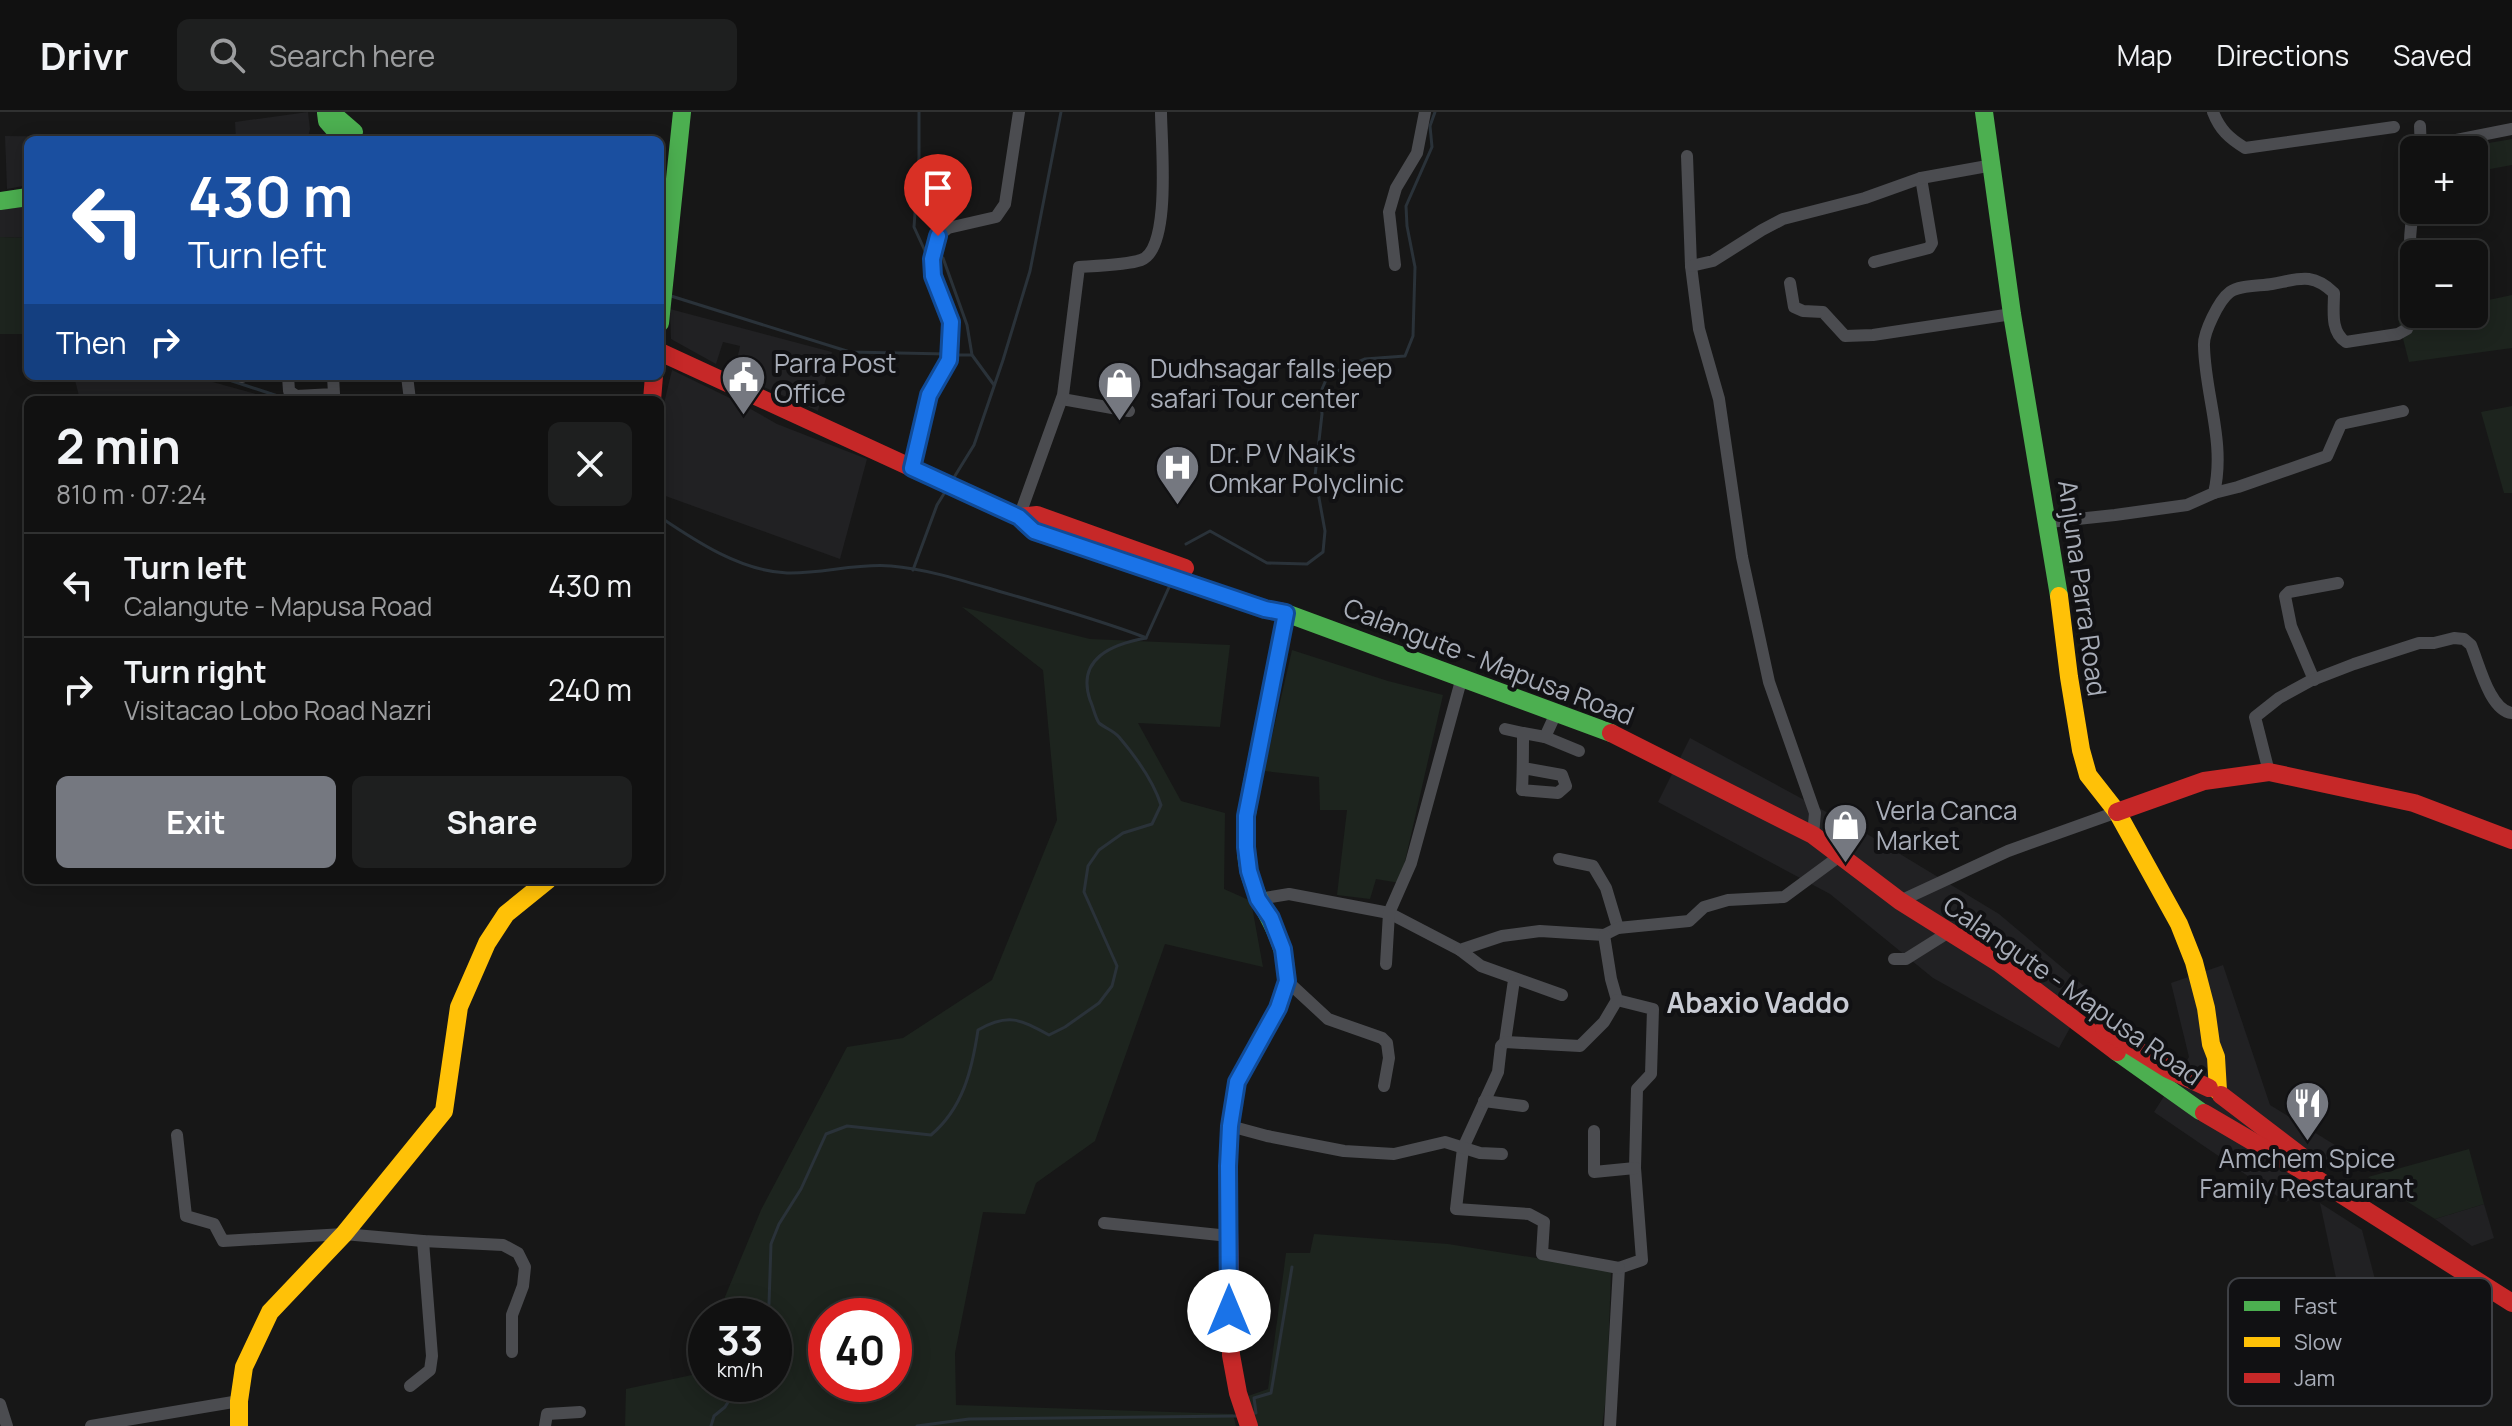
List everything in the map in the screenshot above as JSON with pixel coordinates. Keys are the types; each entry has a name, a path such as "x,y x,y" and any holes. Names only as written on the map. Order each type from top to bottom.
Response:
{"street":[{"path":"664,285 682,112"},
{"path":"912,468 929,395 949,360 951,322 933,276 932,259 938,236 948,228 996,217 1005,204 1019,112"},
{"path":"1019,517 1062,399 1079,267 1142,260 1153,250 1162,217 1161,112"},
{"path":"1395,265 1389,212 1396,188 1417,153 1425,112"},
{"name":"Anjuna Parra Road","path":"1984,112 2012,314 2049,522 2081,750 2088,775 2117,812 2179,924 2194,962 2217,1067 2207,1096"},
{"path":"2213,112 2219,128 2245,148 2394,127"},
{"path":"325,113 327,121 347,136"},
{"path":"2420,126 2420,136"},
{"path":"2478,136 2512,129"},
{"path":"1687,156 1691,266 1699,329 1719,399 1742,557 1769,682 1815,813 1813,835"},
{"path":"1691,266 1713,261 1783,219 1865,198 1921,178 1993,165"},
{"path":"1874,262 1929,248 1932,243 1921,178"},
{"path":"0,201 24,198"},
{"path":"2214,493 2219,473 2203,343 2218,305 2231,290 2311,277 2334,293 2334,327 2346,342 2398,334 2407,329 2410,318 2411,224"},
{"path":"1790,283 1794,307 1803,311 1823,312 1845,336 1873,335 2012,314"},
{"name":"Calangute - Mapusa Road","path":"664,354 1019,517 1034,531 1156,564 1265,609 1286,613 1600,727 1813,835 1949,932 1999,963 2079,1025 2207,1096 2320,1181 2473,1278"},
{"path":"296,396 334,394 333,380"},
{"path":"1062,399 1129,411"},
{"path":"2049,522 2187,505 2214,493 2327,456 2341,424 2403,411"},
{"path":"2314,680 2291,626 2285,596 2289,592 2338,583"},
{"path":"1249,1426 1238,1393 1231,1355 1230,1126 1237,1082 1278,1008 1287,981 1283,949 1271,918 1258,899 1249,871 1246,847 1246,816 1286,613"},
{"path":"2269,772 2255,717 2279,698 2314,680 2419,643 2464,639 2471,645 2496,706 2506,713 2512,713"},
{"path":"1386,964 1389,913 1411,863 1462,677"},
{"path":"1545,737 1557,711"},
{"path":"1505,729 1545,737 1579,751"},
{"path":"1523,733 1523,768"},
{"path":"1905,899 2008,851 2204,781 2269,772 2414,803 2512,840"},
{"path":"1460,950 1502,936 1540,931 1604,935 1618,928 1689,921 1704,907 1728,900 1784,897 1841,855"},
{"path":"1559,859 1593,866 1606,888 1618,928"},
{"path":"239,1426 244,1367 270,1312 344,1234 444,1111 459,1007 487,943 506,914 543,884"},
{"path":"1258,899 1289,894 1389,913 1460,950 1481,966 1562,995"},
{"name":"Calangute - Mapusa Road","path":"1905,899 2007,959 2094,1023 2490,1278"},
{"path":"1894,959 1906,959 1949,932"},
{"path":"1505,1042 1580,1046 1604,1022 1617,1000 1604,935"},
{"path":"1514,980 1498,1072 1463,1148 1456,1209 1529,1214 1544,1222 1542,1254 1619,1268 1642,1260 1635,1168 1637,1089 1651,1074 1653,1009 1617,1000"},
{"path":"1287,981 1328,1019 1382,1038 1387,1043 1389,1058 1384,1086"},
{"path":"1484,1101 1523,1106"},
{"path":"1230,1126 1344,1151 1394,1154 1445,1142 1480,1153 1502,1154"},
{"path":"1594,1131 1594,1172 1635,1168"},
{"path":"177,1135 186,1216 214,1224 223,1241 344,1234 503,1245 518,1253 525,1267 523,1286 512,1315 512,1352"},
{"path":"1104,1223 1229,1236"},
{"path":"410,1386 430,1370 432,1356 423,1241"},
{"path":"1610,1426 1619,1268"},
{"name":"Calangute - Mapusa Road","path":"2492,1279 2512,1292"},
{"name":"Calangute - Mapusa Road","path":"2492,1290 2512,1303"},
{"path":"91,1426 239,1401"},
{"path":"0,1404 7,1426"},
{"path":"545,1426 547,1414 580,1412"}],"shaded area":[{"path":"308,112 310,129 308,136 236,136 235,122"},
{"path":"5,136 24,136 24,186 7,189"},
{"path":"2512,139 2512,165 2488,169 2488,143"},
{"path":"24,207 24,238 0,237 0,210"},
{"path":"0,237 24,238 24,334 0,334"},
{"path":"2512,295 2512,348 2409,362 2400,328 2488,328 2488,300"},
{"path":"670,309 832,352 818,411 734,374 740,346 723,342 716,364 671,339"},
{"path":"672,370 777,424 867,459 840,559 664,495 664,403"},
{"path":"75,380 206,380 264,396 79,396"},
{"path":"2512,406 2512,493 2504,493 2481,412"},
{"path":"962,607 1090,639 1230,645 1220,727 1138,723 1181,801 1225,813 1224,889 1251,901 1263,967 1165,944 1095,1141 1036,1183 1025,1214 983,1212 955,1353 956,1405 1233,1414 1236,1426 625,1426 626,1389 688,1376 688,1402 792,1402 792,1298 724,1298 761,1210 847,1047 903,1038 992,980 1057,820 1043,670"},
{"path":"1292,650 1443,695 1400,883 1376,879 1370,899 1337,895 1347,810 1320,810 1319,777 1264,771"},
{"name":"Verla Canca Market","path":"1690,738 1867,834 1999,914 2090,991 2059,1048 1933,978 1830,894 1658,802"},
{"path":"2223,965 2270,1105 2335,1145 2308,1192 2286,1202 2154,1112 2189,1057 2171,983"},
{"path":"2469,1149 2484,1204 2435,1219 2368,1177"},
{"path":"2320,1203 2362,1230 2375,1278 2336,1278"},
{"path":"2484,1204 2494,1238 2472,1246 2435,1219"},
{"path":"1314,1234 1448,1244 1611,1270 1607,1391 1602,1426 1257,1426 1248,1396 1268,1389 1286,1253 1310,1253"}],"waterway":[{"path":"919,112 914,227 925,251 931,253"},
{"path":"953,479 974,445 1030,271 1061,112"},
{"path":"1186,544 1210,531 1267,563 1307,564 1323,552 1325,531 1315,476 1322,414 1320,394 1328,375 1365,359 1405,356 1413,336 1415,267 1406,206 1432,147 1430,126 1435,112"},
{"path":"938,256 943,258 967,325 972,355 994,385"},
{"path":"671,296 850,352 947,354"},
{"path":"955,355 972,355"},
{"path":"229,380 278,396"},
{"path":"913,570 937,505 945,492"},
{"path":"664,520 704,545 753,567 787,573 878,565 918,570 959,579 1144,637"},
{"path":"1146,638 1170,585"},
{"path":"769,1298 771,1244 826,1134 847,1126 931,1135 951,1113 964,1087 978,1030 998,1021 1014,1020 1049,1035 1099,1003 1112,986 1117,966 1084,892 1088,866 1099,850 1123,833 1152,824 1161,805 1149,778 1132,753 1117,735 1098,721 1087,686 1088,673 1100,656 1110,649 1146,638"},
{"path":"1252,1413 1256,1413 1254,1398 1271,1393 1292,1267"},
{"path":"711,1426 714,1416 728,1402"},
{"path":"917,1426 969,1419 1237,1416"}],"traffic: fast":[{"path":"664,285 682,112"},
{"path":"1984,112 2012,314 2059,596"},
{"path":"340,136 327,121 326,113 333,114 354,132"},
{"path":"0,201 24,198"},
{"path":"1283,612 1611,733"},
{"path":"1285,962 1278,938 1249,872 1246,821 1286,613"},
{"path":"2117,1052 2200,1111"}],"traffic: slow":[{"path":"2059,596 2069,677 2088,775 2117,812 2179,924 2194,962 2206,1008 2216,1057 2218,1091"},
{"path":"239,1426 244,1367 270,1312 344,1234 444,1111 459,1007 487,943 506,914 543,884"}],"traffic: jam":[{"path":"664,354 1019,517 1034,531 1265,609 1283,612"},
{"path":"652,396 654,380"},
{"path":"1019,517 1037,515 1185,568"},
{"path":"1611,733 1813,835 1900,901 1999,963 2117,1052"},
{"path":"2117,812 2204,781 2269,772 2414,803 2512,840"},
{"path":"1249,1426 1238,1393 1231,1355 1230,1126 1237,1082 1278,1008 1287,981 1285,962"},
{"path":"2104,1029 2168,1069 2209,1088"},
{"path":"2221,1095 2314,1166"},
{"path":"2204,1113 2320,1181 2473,1278"},
{"path":"2492,1290 2512,1303"}],"place":[{"name":"Parra Post Office","path":"743,417"},
{"name":"Dudhsagar falls jeep safari Tour center","path":"1119,422"},
{"name":"Dr. P V Naik's Omkar Polyclinic","path":"1178,507"},
{"name":"Verla Canca Market","path":"1845,864"},
{"name":"Amchem Spice Family Restaurant","path":"2307,1142"}],"district":[{"name":"Abaxio Vaddo","path":"1758,1002"}],"route":[{"path":"938,236 932,259 933,276 951,322 949,360 929,395 912,468 1019,517 1034,531 1265,609 1286,613 1246,816 1246,847 1249,871 1258,899 1271,918 1283,949 1287,981 1278,1008 1237,1082 1228,1166 1229,1311"}]}
